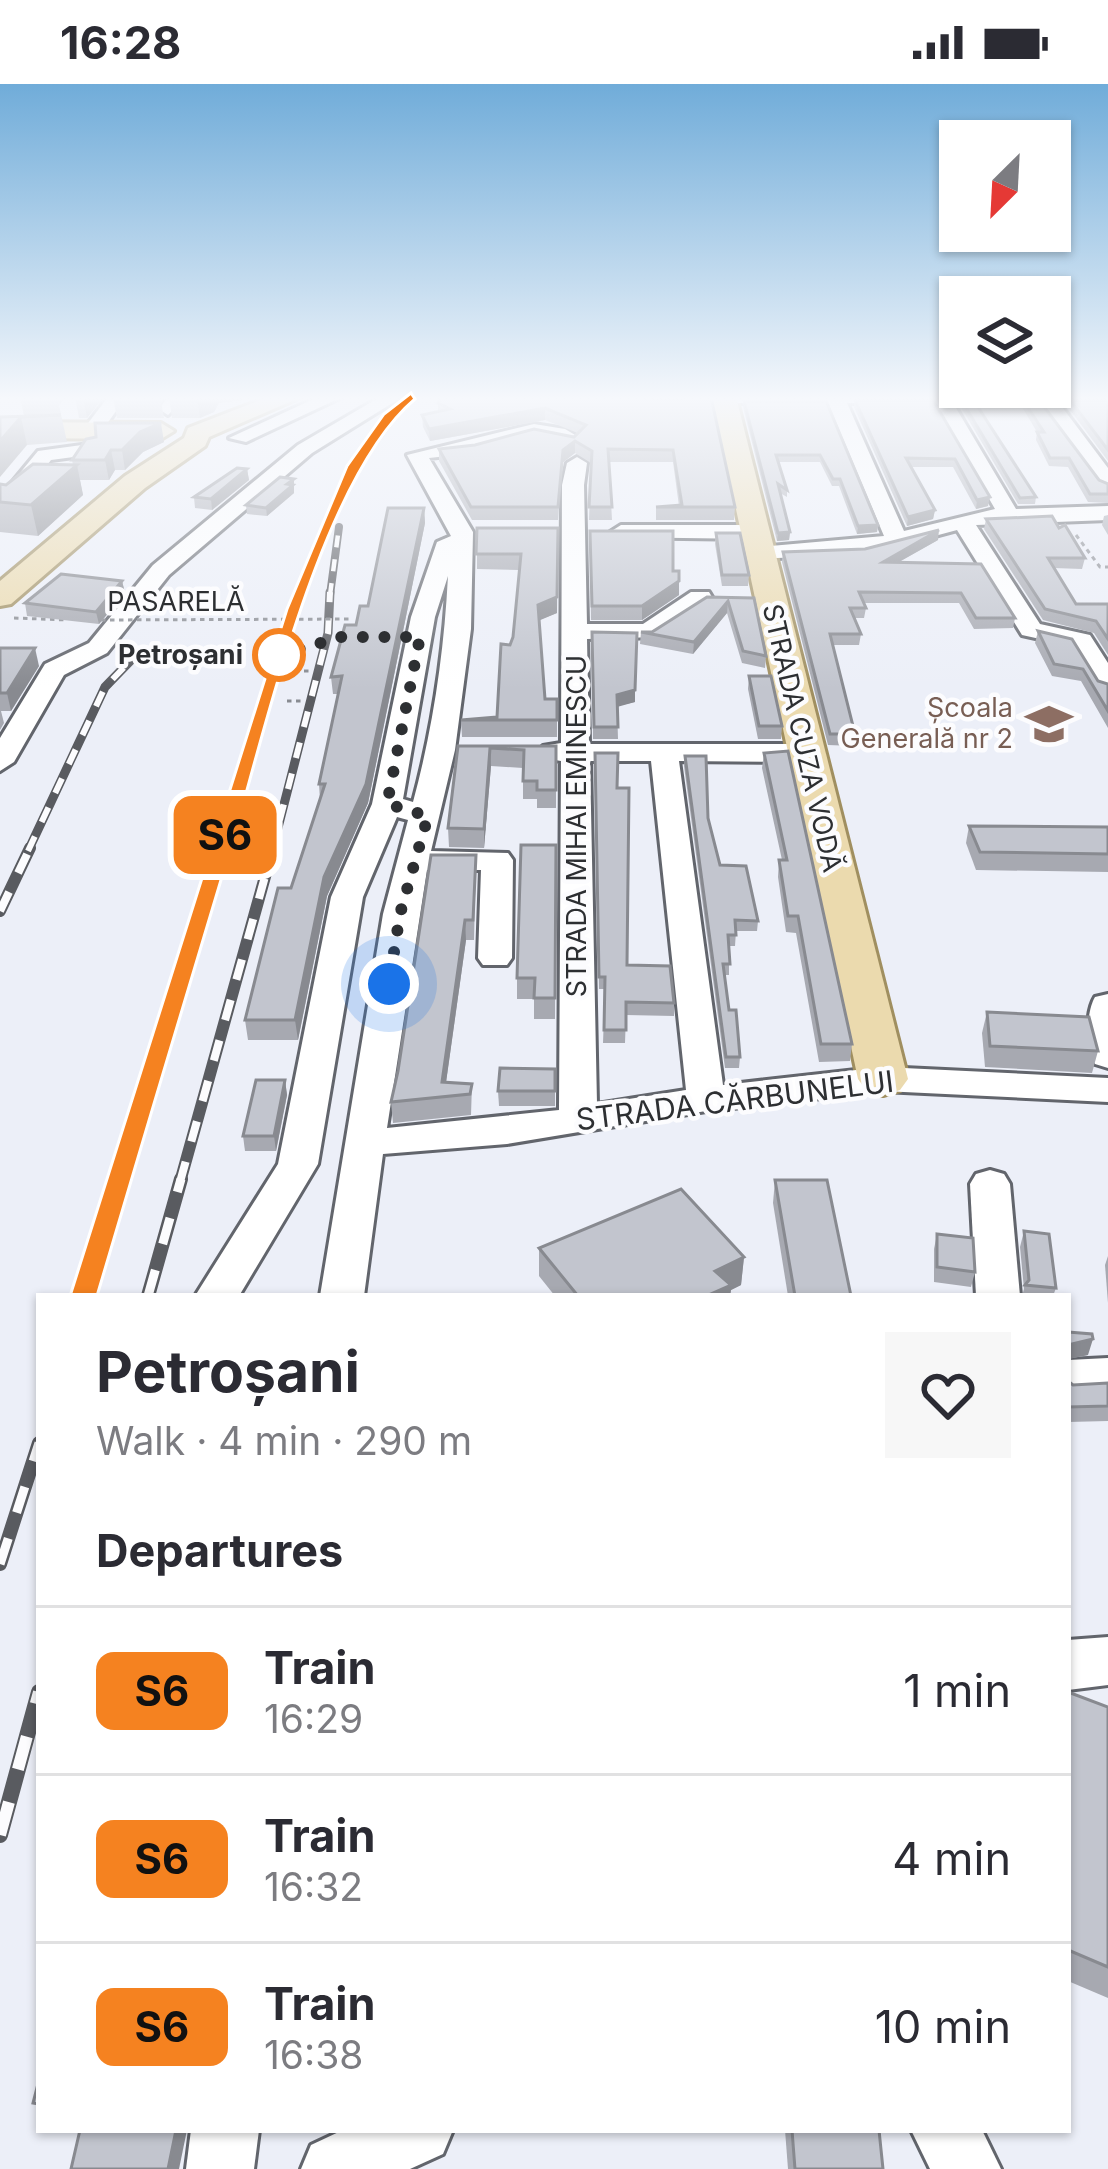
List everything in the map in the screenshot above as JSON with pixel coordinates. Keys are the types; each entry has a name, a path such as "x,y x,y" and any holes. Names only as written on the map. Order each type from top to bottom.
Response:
{"main road":[{"path":"14,601 122,494"},
{"name":"STRADA CUZA VODĂ","path":"745,494 756,543 750,598 805,753 883,1079"}],"street":[{"path":"5,505 14,494"},
{"path":"0,762 54,670 98,648 161,570 251,494"},
{"path":"342,1293 412,861 452,751 458,629 473,532 447,494"},
{"name":"STRADA MIHAI EMINESCU","path":"570,494 562,532 575,631 578,1121"},
{"path":"877,494 897,540"},
{"path":"997,494 1008,513"},
{"path":"562,532 845,551 962,520 1008,513 1108,513"},
{"path":"962,520 1030,630 1081,640 1108,684"},
{"path":"218,1293 298,1164 347,897 387,804 434,577 442,550 473,532"},
{"path":"575,631 649,632 700,584 750,598"},
{"path":"531,752 805,753"},
{"path":"664,753 706,1099"},
{"path":"387,804 428,816"},
{"path":"412,861 497,860 495,958"},
{"path":"1108,1005 1108,1056"},
{"name":"STRADA CĂRBUNELUI","path":"363,1143 578,1121 706,1099 883,1079 1108,1090"},
{"path":"991,1184 998,1293"},
{"path":"1071,1378 1108,1376"},
{"path":"1071,1665 1108,1661"},
{"path":"220,2169 225,2133"},
{"path":"334,2169 412,2133"},
{"path":"947,2133 967,2169"}],"path":[{"path":"1065,512 1085,549 1100,567 1108,567"},
{"path":"14,601 72,620"},
{"name":"PASARELĂ","path":"95,620 352,619"},
{"path":"295,671 311,671"},
{"path":"286,701 303,701"}],"building":[{"path":"0,494 43,494 31,505 0,502"},
{"path":"259,494 282,494 266,508 246,505"},
{"path":"464,494 559,494 558,507 471,507"},
{"path":"590,494 611,494 612,507 589,507"},
{"path":"680,494 732,494 735,507 656,507 682,505"},
{"path":"768,494 781,494 790,532 778,533"},
{"path":"846,494 865,494 878,525 858,526"},
{"path":"898,494 926,494 935,510 908,517"},
{"path":"388,508 424,508 366,784 324,877 295,1020 245,1020 278,888 291,888 325,784 319,784 342,676 331,677 345,625 356,625 360,606 368,606"},
{"path":"1052,516 1059,528 1065,525 1085,558 1048,558 1076,604 1108,604 1108,639 1096,621 1045,609 986,519"},
{"path":"477,528 558,528 557,597 538,605 545,699 557,699 557,720 461,720 497,717 501,644 510,645 513,637 521,554 476,554"},
{"path":"939,530 883,562 981,564 1015,618 976,618 961,593 859,592 866,608 850,608 861,634 830,634 855,734 830,734 783,552 865,549"},
{"path":"590,531 673,531 673,571 679,571 679,581 642,606 592,606"},
{"path":"716,533 740,533 749,575 722,575"},
{"path":"61,574 122,581 96,612 25,603"},
{"path":"707,597 754,598 766,656 743,651 728,601 694,642 641,632 652,632"},
{"path":"1038,631 1072,639 1098,681 1108,684 1108,711 1083,669 1054,664"},
{"path":"592,632 637,633 635,690 617,695 618,727 594,727"},
{"path":"0,648 35,648 7,693 0,693"},
{"path":"749,676 771,676 782,726 759,726"},
{"path":"458,746 556,746 556,790 537,790 537,781 523,781 524,750 490,748 484,829 448,828"},
{"path":"788,751 852,1044 821,1044 798,916 788,916 779,860 787,860 764,753"},
{"path":"595,753 618,753 617,788 629,788 627,965 670,966 674,1003 626,1002 626,1030 604,1030"},
{"path":"685,756 706,756 708,818 720,865 746,866 758,921 735,920 736,935 728,935 730,964 723,964 729,1010 736,1010 740,1057 726,1057"},
{"path":"969,826 1108,827 1108,854 980,852"},
{"path":"521,845 556,845 555,998 534,998 535,978 517,978"},
{"path":"431,855 476,855 473,920 465,920 442,1082 472,1084 470,1094 391,1102 398,1071"},
{"path":"987,1012 1089,1017 1098,1051 990,1046"},
{"path":"500,1068 555,1069 555,1091 498,1091"},
{"path":"256,1080 285,1080 274,1136 243,1136"},
{"path":"775,1180 827,1180 850,1293 794,1293"},
{"path":"681,1189 744,1257 715,1271 731,1285 713,1293 576,1293 539,1248"},
{"path":"1024,1231 1049,1234 1056,1288 1025,1285 1029,1280"},
{"path":"937,1234 973,1238 975,1272 937,1267"},
{"path":"1071,1332 1092,1334 1093,1339 1071,1344"},
{"path":"1071,1383 1108,1383 1108,1406 1071,1407"},
{"path":"1071,1693 1108,1707 1108,1967 1071,1951"},
{"path":"79,2133 175,2133 168,2169 71,2169"},
{"path":"792,2133 879,2133 883,2169 795,2169"}],"railway":[{"path":"298,594 342,494"},
{"path":"330,595 339,527"},
{"path":"272,851 328,633 330,592"},
{"path":"219,851 298,594"},
{"path":"28,851 105,687 135,656"},
{"path":"0,911 30,848"},
{"path":"119,1182 220,848"},
{"path":"180,1182 273,848"},
{"path":"84,1293 119,1179"},
{"path":"149,1293 181,1179"},
{"path":"0,1564 36,1452"},
{"path":"0,1835 36,1703"}],"train":[{"name":"S6","path":"84,1293 294,609 340,494"}],"place":[{"name":"Petroșani","path":"279,655"},
{"name":"Școala Generală nr 2","path":"1049,724"}],"route":[{"path":"279,655 341,637 420,637 387,804 428,816 412,861 389,984"}]}
